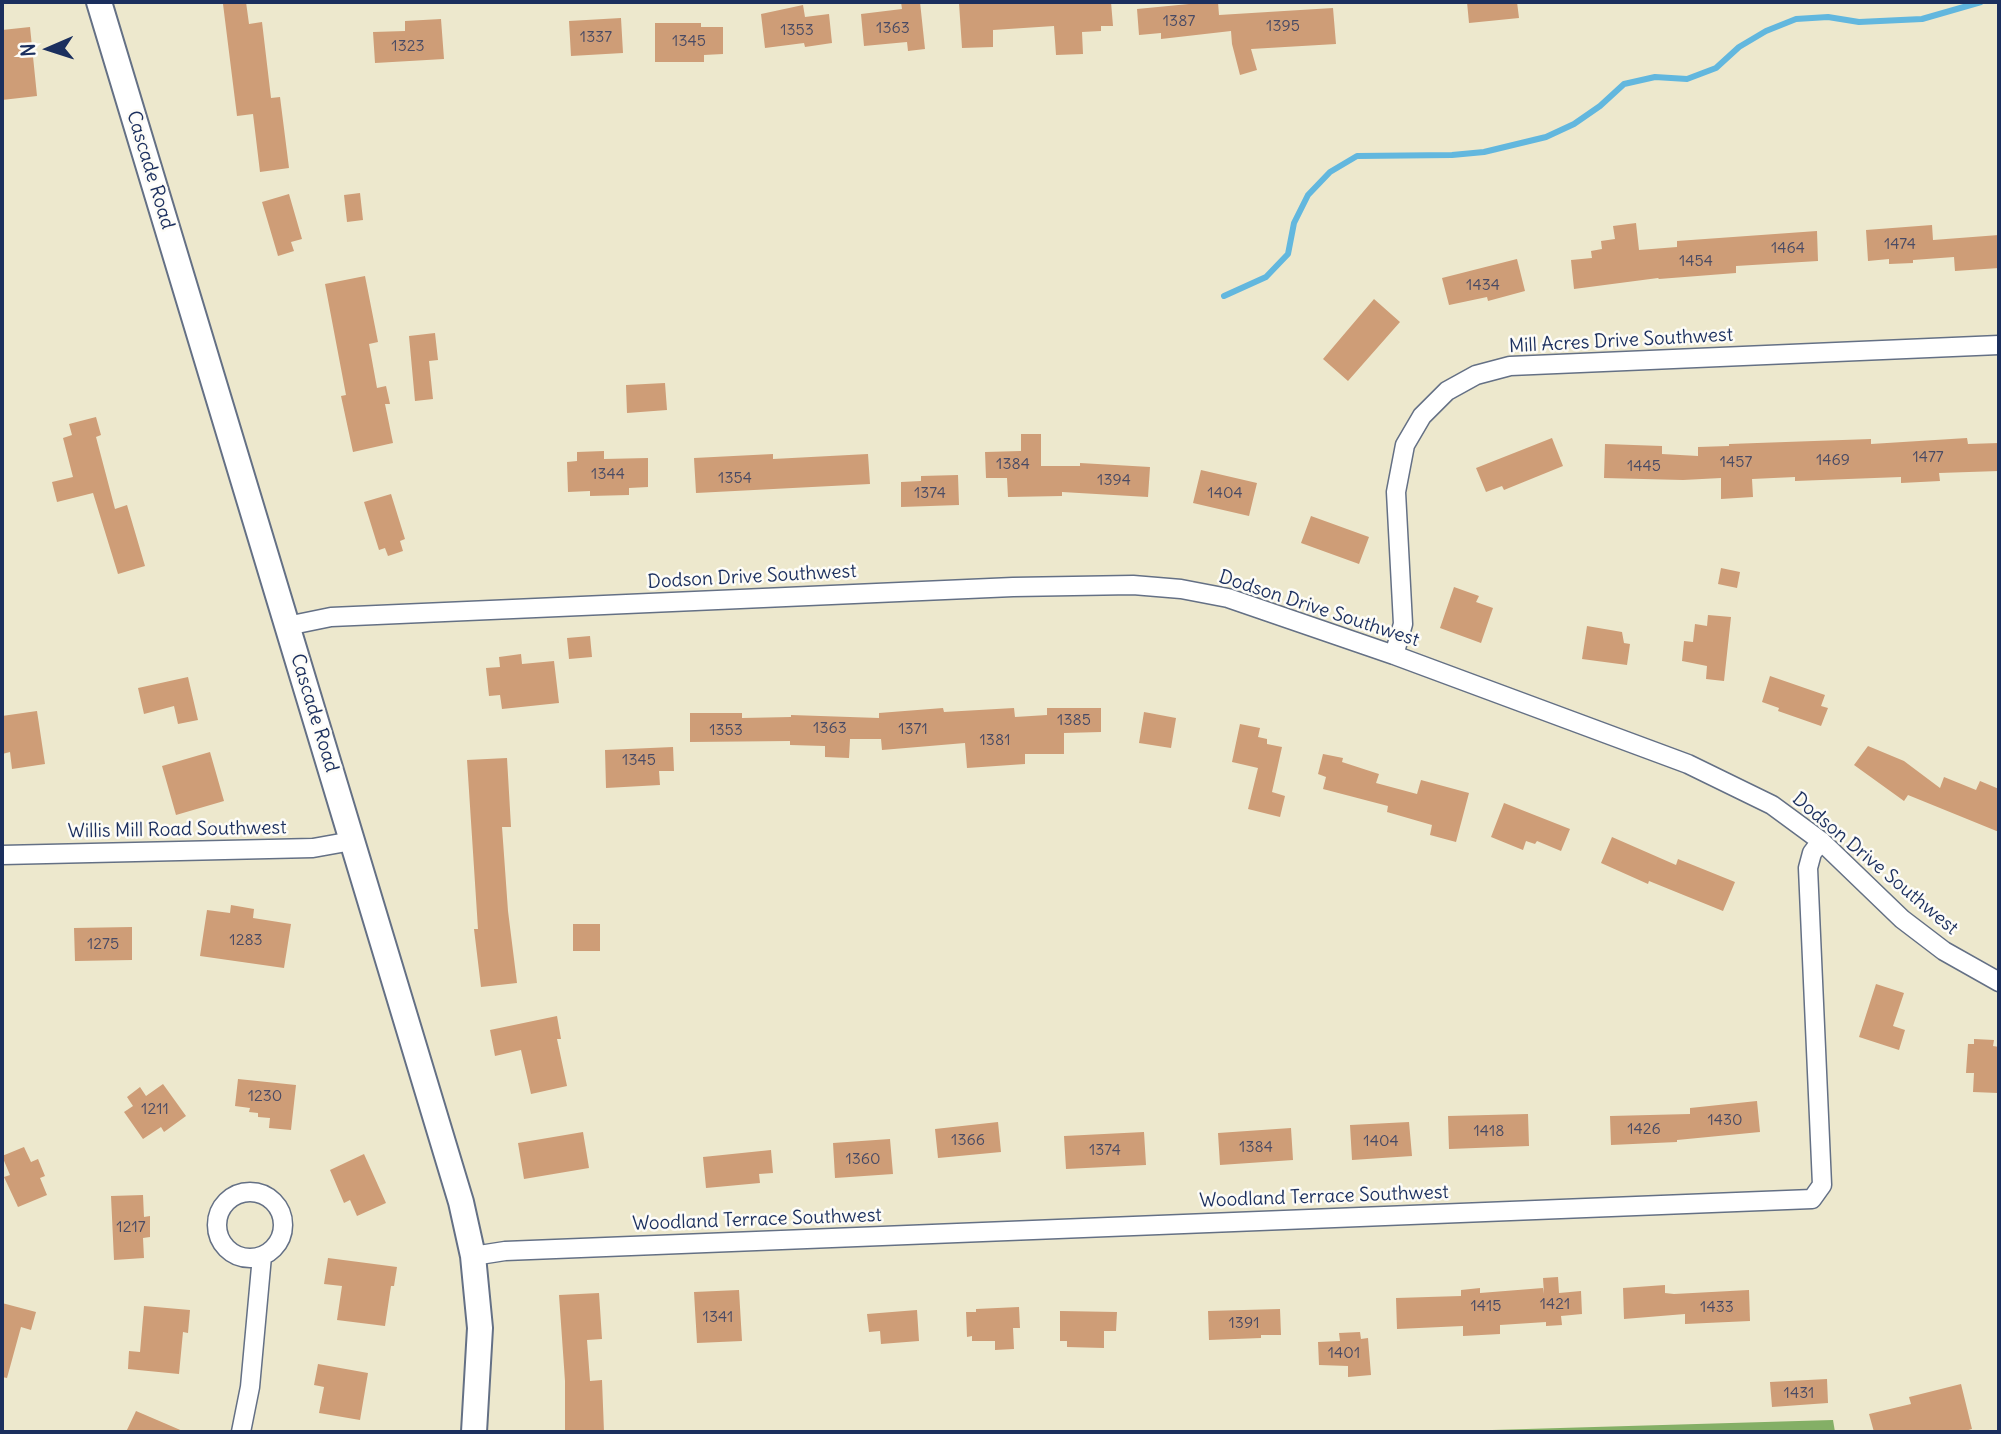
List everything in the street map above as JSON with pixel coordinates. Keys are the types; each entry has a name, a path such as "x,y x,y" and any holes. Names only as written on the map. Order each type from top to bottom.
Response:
{"main road":[{"name":"Cascade Road","path":"99,2 461,1202 474,1256 480,1328 474,1432"}],"street":[{"name":"Mill Acres Drive Southwest","path":"1394,655 1403,624 1396,492 1405,445 1422,416 1447,391 1475,375 1510,366 1999,345"},
{"name":"Dodson Drive Southwest","path":"287,626 345,617 1013,587 1133,585 1181,589 1228,598 1394,655 1688,764 1772,805 1821,841 1902,919 1944,951 1999,982"},
{"name":"Willis Mill Road Southwest","path":"2,855 313,848 352,841"},
{"name":"Woodland Terrace Southwest","path":"474,1256 519,1251 1812,1199 1822,1185 1808,868 1812,853 1821,841"},
{"path":"241,1432 250,1387 262,1256"}],"green space":[{"path":"1833,1420 1835,1432 1424,1432"}],"building":[{"path":"246,2 249,24 262,22 271,98 280,97 289,168 260,172 253,114 237,116 223,4"},
{"path":"901,2 920,2 925,49 908,51 907,42 864,46 861,14 902,9"},
{"path":"1111,2 1113,26 1101,26 1101,31 1082,32 1083,54 1056,55 1054,26 993,30 993,47 962,48 959,3"},
{"path":"1188,2 1218,2 1219,15 1333,8 1336,44 1251,49 1257,70 1240,75 1231,31 1161,39 1161,33 1139,35 1137,9 1189,4"},
{"path":"1467,2 1517,2 1519,18 1469,23"},
{"path":"803,5 805,17 829,14 832,43 765,48 761,14"},
{"path":"621,18 623,53 571,56 569,21"},
{"path":"441,19 444,59 375,63 373,32 405,31 405,21"},
{"path":"655,23 701,23 701,27 723,27 723,54 704,55 704,62 655,62"},
{"path":"30,27 37,96 2,100 2,30"},
{"path":"360,193 363,220 347,222 344,195"},
{"path":"289,194 302,239 291,242 294,251 278,256 262,202"},
{"path":"1636,223 1639,250 1677,247 1677,241 1817,231 1818,261 1736,266 1736,273 1658,278 1574,289 1571,260 1592,258 1591,251 1602,249 1601,241 1615,239 1613,226"},
{"path":"1932,225 1933,240 1999,235 1999,268 1955,271 1954,257 1913,260 1913,263 1889,264 1889,259 1868,261 1866,230"},
{"path":"1517,259 1525,291 1488,301 1487,297 1449,305 1442,278"},
{"path":"365,276 378,342 369,344 377,388 386,386 390,404 385,404 393,443 353,452 341,396 346,395 325,284"},
{"path":"1374,299 1400,322 1348,381 1323,359"},
{"path":"435,333 438,360 429,361 433,399 415,401 409,336"},
{"path":"665,383 667,410 627,413 626,385"},
{"path":"96,417 101,435 96,437 115,509 127,505 145,566 118,574 93,493 57,502 52,482 73,477 63,438 72,435 69,424"},
{"path":"1021,434 1041,434 1041,466 1080,466 1080,463 1150,467 1148,497 1062,492 1062,496 1008,497 1007,478 986,478 985,452 1021,451"},
{"path":"1552,438 1563,466 1504,490 1502,486 1486,492 1476,468"},
{"path":"1967,438 1968,444 1999,443 1999,471 1939,473 1940,481 1901,483 1901,477 1795,481 1795,477 1752,479 1753,497 1721,499 1721,478 1604,478 1605,444 1662,446 1662,454 1698,456 1698,447 1729,444 1871,439 1871,444"},
{"path":"604,451 604,459 648,458 648,487 629,488 629,495 590,496 590,491 568,492 567,462 577,461 577,452"},
{"path":"773,454 773,459 868,454 870,484 696,493 694,458"},
{"path":"1201,470 1257,483 1249,516 1193,503"},
{"path":"958,475 959,505 901,507 901,482 921,481 921,476"},
{"path":"391,494 405,539 400,541 403,551 388,556 385,548 379,550 364,502"},
{"path":"1311,516 1369,537 1359,564 1301,543"},
{"path":"1721,568 1740,572 1737,588 1718,584"},
{"path":"1454,587 1479,596 1476,602 1493,608 1481,643 1440,628"},
{"path":"1708,615 1731,617 1724,681 1706,679 1707,666 1682,661 1684,641 1693,642 1695,624 1707,626"},
{"path":"1587,626 1622,632 1624,643 1630,644 1627,665 1582,659"},
{"path":"590,636 592,657 569,659 567,638"},
{"path":"521,654 522,664 554,661 559,703 502,709 500,695 489,696 486,668 500,667 499,657"},
{"path":"1770,676 1825,695 1821,706 1828,708 1821,726 1778,711 1779,708 1762,702"},
{"path":"188,677 198,720 178,724 174,706 144,714 138,688"},
{"path":"943,708 944,712 1014,708 1015,717 1047,715 1047,708 1101,708 1101,732 1064,733 1064,754 1025,754 1025,764 967,768 965,743 882,750 881,739 850,739 849,758 825,757 825,746 790,745 790,741 690,742 690,713 742,713 742,718 791,715 879,718 879,713"},
{"path":"37,711 45,764 12,769 10,752 2,754 2,716"},
{"path":"1144,712 1176,718 1171,748 1139,743"},
{"path":"1240,724 1260,728 1258,737 1267,739 1267,744 1282,747 1272,792 1285,796 1280,817 1248,809 1258,768 1232,762"},
{"path":"1868,746 1904,761 1940,788 1944,777 1976,790 1980,781 1999,789 1999,832 1908,795 1904,801 1854,765"},
{"path":"673,747 674,771 659,771 660,785 606,788 605,750"},
{"path":"210,752 224,801 176,815 162,766"},
{"path":"1323,754 1343,758 1342,762 1379,774 1376,783 1417,794 1421,780 1469,793 1456,842 1430,835 1432,825 1387,812 1388,806 1323,789 1326,777 1318,774"},
{"path":"507,758 511,827 502,827 517,983 481,987 474,929 478,929 467,760"},
{"path":"1504,803 1570,829 1561,851 1537,841 1535,844 1526,841 1523,850 1491,837"},
{"path":"1612,837 1676,865 1678,859 1735,882 1723,911 1649,881 1648,884 1601,863"},
{"path":"231,905 254,909 253,918 291,924 284,968 200,956 207,910 230,913"},
{"path":"573,924 600,924 600,951 573,951"},
{"path":"132,927 132,960 75,961 74,928"},
{"path":"1876,984 1904,993 1893,1026 1905,1030 1899,1050 1859,1037"},
{"path":"557,1016 561,1039 557,1039 567,1086 531,1094 521,1050 495,1056 490,1030"},
{"path":"1974,1039 1994,1040 1993,1046 1999,1047 1998,1093 1973,1092 1974,1073 1966,1073 1968,1044 1974,1044"},
{"path":"238,1079 296,1085 291,1130 269,1128 270,1118 258,1117 258,1113 249,1112 250,1108 235,1106"},
{"path":"163,1084 186,1116 164,1132 161,1127 143,1139 124,1112 133,1106 127,1097 140,1087 146,1096"},
{"path":"1757,1101 1760,1132 1677,1142 1611,1145 1610,1116 1690,1114 1690,1108"},
{"path":"1528,1114 1529,1146 1449,1149 1448,1116"},
{"path":"998,1122 1001,1152 938,1158 935,1129"},
{"path":"1409,1122 1412,1156 1352,1160 1350,1125"},
{"path":"1291,1128 1293,1160 1220,1165 1218,1133"},
{"path":"583,1132 589,1168 524,1179 518,1143"},
{"path":"1144,1132 1146,1165 1066,1169 1064,1136"},
{"path":"890,1139 893,1174 835,1178 833,1143"},
{"path":"24,1147 31,1162 38,1159 45,1176 40,1178 47,1195 18,1207 4,1177 10,1175 2,1156"},
{"path":"771,1150 773,1173 759,1174 760,1183 706,1188 703,1157"},
{"path":"364,1154 386,1203 357,1216 350,1200 344,1203 330,1170"},
{"path":"143,1195 144,1217 150,1216 150,1237 143,1238 144,1258 114,1260 111,1196"},
{"path":"328,1258 397,1267 385,1326 337,1320 342,1286 324,1284"},
{"path":"1558,1277 1559,1293 1581,1291 1582,1314 1561,1316 1562,1325 1546,1326 1546,1322 1500,1325 1500,1334 1463,1336 1463,1326 1397,1329 1396,1298 1461,1296 1461,1290 1480,1288 1480,1293 1543,1288 1544,1294 1543,1278"},
{"path":"1665,1285 1665,1293 1674,1294 1749,1290 1750,1321 1685,1324 1685,1314 1624,1319 1623,1288"},
{"path":"739,1290 742,1341 697,1343 694,1292"},
{"path":"599,1293 602,1339 587,1340 590,1381 602,1380 604,1432 565,1432 565,1381 559,1295"},
{"path":"2,1303 36,1312 31,1330 21,1327 7,1378 2,1377"},
{"path":"144,1306 190,1310 188,1333 183,1332 179,1374 128,1369 129,1351 140,1352"},
{"path":"1019,1307 1020,1328 1013,1328 1014,1349 995,1350 995,1341 972,1341 972,1336 967,1337 966,1312"},
{"path":"1280,1309 1281,1335 1209,1340 1208,1311"},
{"path":"917,1310 919,1341 881,1344 880,1331 869,1332 867,1314"},
{"path":"1060,1311 1117,1312 1116,1331 1104,1331 1104,1348 1067,1347 1067,1341 1060,1341"},
{"path":"1360,1332 1361,1339 1368,1338 1371,1375 1348,1377 1348,1366 1319,1365 1318,1342 1340,1341 1339,1333"},
{"path":"318,1364 368,1373 360,1420 319,1413 324,1387 314,1385"},
{"path":"1827,1379 1828,1403 1772,1407 1770,1382"},
{"path":"1961,1384 1972,1429 1961,1432 1874,1432 1869,1414 1911,1404 1909,1397"},
{"path":"136,1411 185,1432 126,1432"}],"waterway":[{"path":"1224,296 1266,277 1288,254 1294,223 1308,195 1330,172 1357,156 1484,152 1546,137 1574,124 1600,106 1624,84 1655,77 1687,79 1716,68 1739,47 1766,31 1796,19 1828,17 1859,22 1922,19 1981,2"}]}
